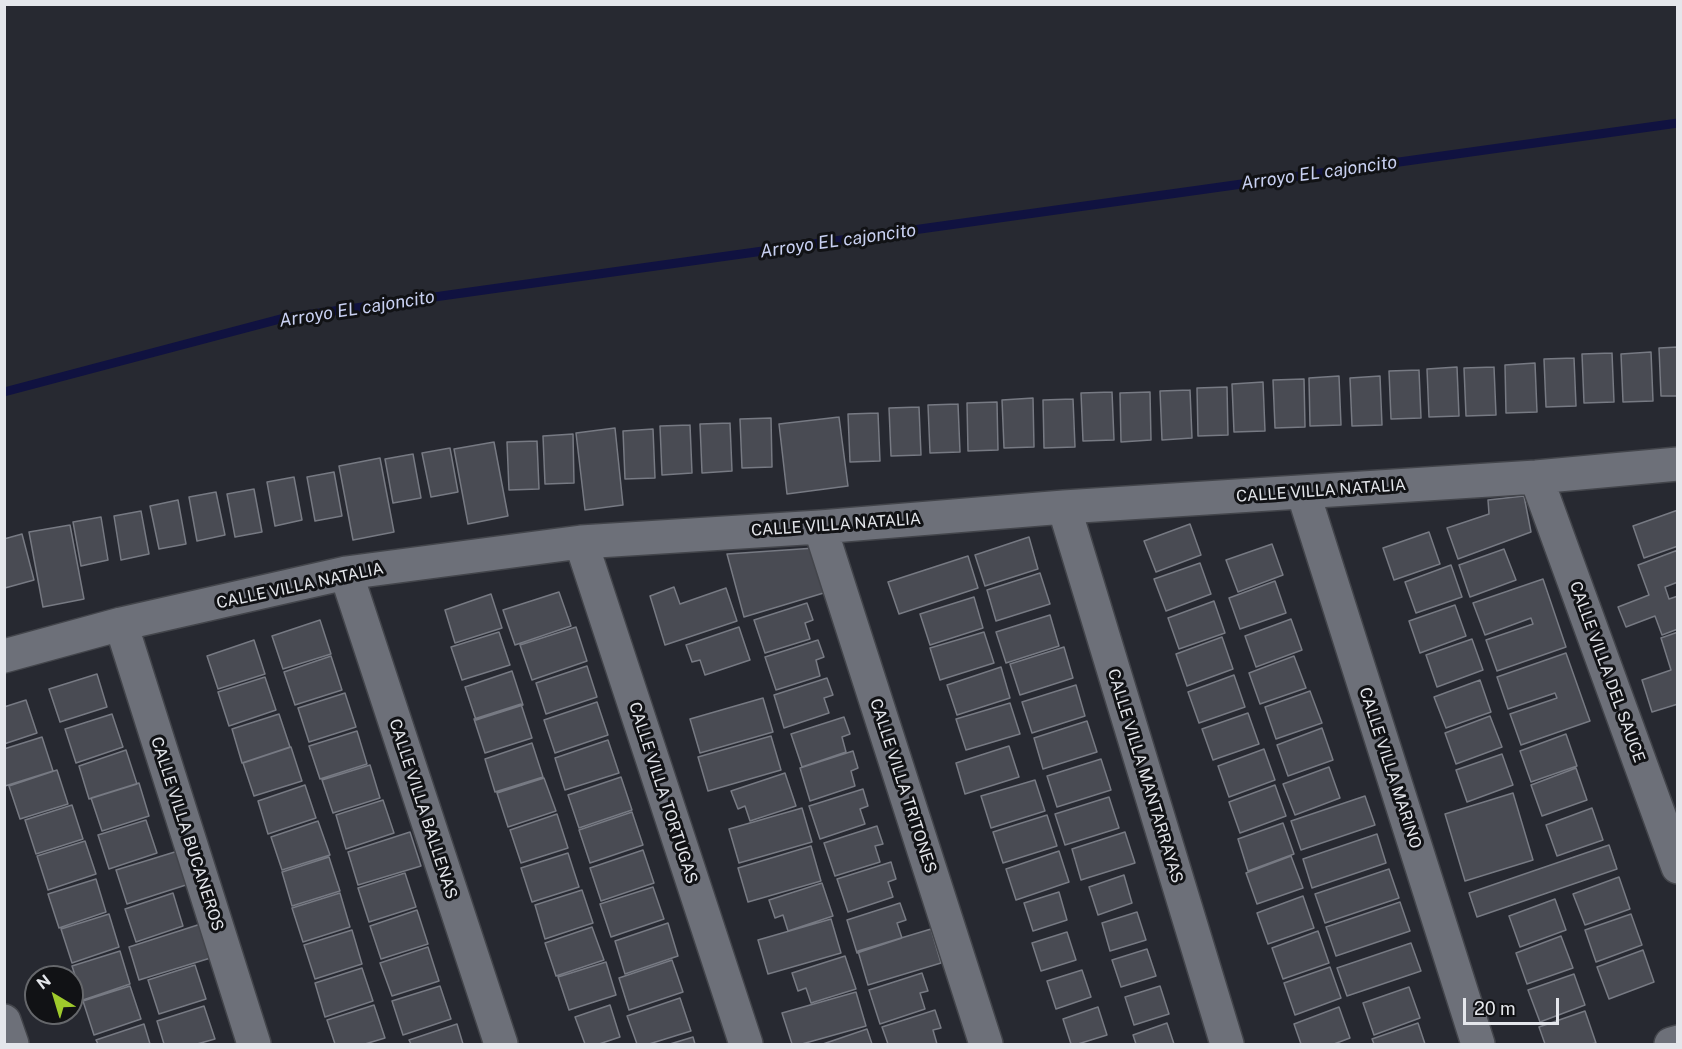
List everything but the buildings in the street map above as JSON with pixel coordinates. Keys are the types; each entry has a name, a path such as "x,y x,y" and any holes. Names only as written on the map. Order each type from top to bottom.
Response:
{"street":[{"name":"CALLE VILLA NATALIA","path":"4,656 121,624 346,573 581,542 1064,507 1536,477 1677,464"},
{"name":"CALLE VILLA DEL SAUCE","path":"1536,477 1677,867"},
{"name":"CALLE VILLA MARINO","path":"1303,492 1478,1044"},
{"name":"CALLE VILLA MANTARRAYAS","path":"1064,507 1227,1044"},
{"name":"CALLE VILLA TRITONES","path":"820,526 986,1044"},
{"name":"CALLE VILLA TORTUGAS","path":"581,542 746,1044"},
{"name":"CALLE VILLA BALLENAS","path":"346,573 501,1044"},
{"name":"CALLE VILLA BUCANEROS","path":"121,624 254,1044"},
{"path":"4,1021 12,1044"},
{"path":"1671,1044 1677,1042"}],"waterway":[{"name":"Arroyo EL cajoncito","path":"4,392 284,318 1678,123"}]}
